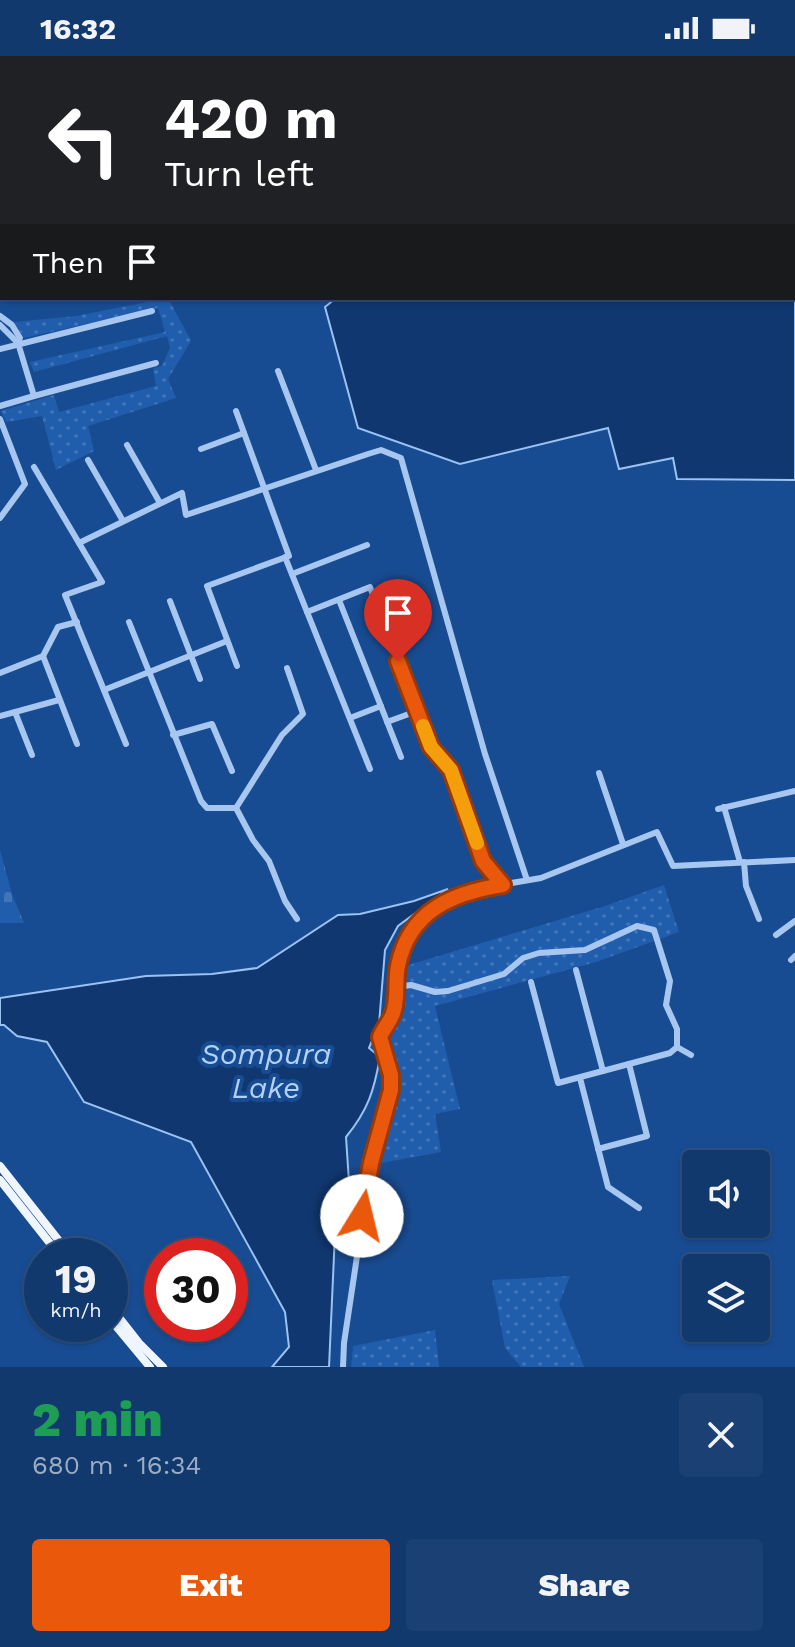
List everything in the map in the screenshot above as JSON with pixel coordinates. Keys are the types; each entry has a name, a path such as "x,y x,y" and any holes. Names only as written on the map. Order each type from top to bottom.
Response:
{"main road":[{"path":"0,1166 51,1238"},
{"path":"0,1180 49,1238"},
{"path":"128,1329 163,1367"},
{"path":"128,1341 150,1367"}],"street":[{"path":"0,349 152,311"},
{"path":"0,316 18,333 18,343"},
{"path":"0,325 18,343 34,396"},
{"path":"0,406 156,363"},
{"path":"278,371 316,470"},
{"path":"236,411 289,556 207,586 237,666"},
{"path":"0,419 25,484 0,518"},
{"path":"201,449 244,433"},
{"path":"127,445 160,503"},
{"path":"79,543 182,493 186,515 381,450 401,458 485,754 527,880"},
{"path":"88,460 123,521"},
{"path":"34,467 102,582 65,595 126,744"},
{"path":"292,574 367,545"},
{"path":"285,557 370,769"},
{"path":"307,612 370,587 431,747 451,770 483,861 503,885"},
{"path":"339,600 401,757"},
{"path":"170,601 200,679"},
{"path":"0,673 43,656 58,627 77,622"},
{"path":"129,622 201,801 207,808 236,808"},
{"path":"104,690 227,641"},
{"path":"43,656 77,744"},
{"path":"236,808 282,735 303,714 287,668"},
{"path":"0,716 59,700"},
{"path":"350,718 381,706"},
{"path":"387,722 417,711"},
{"path":"15,712 32,755"},
{"path":"173,735 212,724 232,771"},
{"path":"599,773 623,844"},
{"path":"759,919 721,808 795,791"},
{"path":"236,808 253,840 269,861 285,901 297,919"},
{"path":"343,1367 371,1163 391,1090 391,1075 380,1037 394,1013 398,965 414,925 425,913 466,894 541,878 657,832 673,866 795,860"},
{"path":"776,935 795,921"},
{"path":"396,987 411,985 435,992 448,991 504,974 523,958 539,953 585,950 637,926 654,930 662,951 670,981 666,1005 677,1029 677,1047 670,1053 558,1083 531,982"},
{"path":"576,970 603,1071"},
{"path":"677,1047 691,1055"},
{"path":"598,1149 647,1136 629,1064"},
{"path":"580,1078 608,1187 639,1208"}],"green space":[{"path":"169,300 191,341 168,379 176,398 88,426 94,451 56,470 42,416 6,422 1,411 54,395 59,412 156,386 153,368 162,366 170,348 167,336 34,372 30,362 165,332 158,308 24,338 14,322 76,316"},
{"path":"0,850 12,894 24,923 0,923"},
{"path":"664,885 679,932 596,962 435,1006 460,1109 435,1114 441,1152 381,1163 398,1079 389,1037 403,1006 405,966 605,906"},
{"path":"570,1276 559,1304 584,1367 521,1367 505,1348 492,1280"},
{"path":"435,1330 439,1367 351,1367 353,1346"}],"water":[{"path":"334,300 795,300 795,480 677,479 673,458 619,469 608,428 460,464 358,428 325,307"},
{"name":"Sompura Lake","path":"448,889 398,926 385,950 379,1024 369,1048 380,1057 378,1069 365,1109 346,1137 349,1182 335,1233 329,1367 272,1367 289,1347 285,1312 248,1245 248,1238 244,1238 191,1142 84,1102 47,1042 17,1036 0,1025 0,998 146,976 212,974 257,968 338,915 360,914"}],"slow traffic":[{"path":"423,726 431,747 451,770 477,843"}],"route":[{"path":"362,1216 371,1163 391,1090 391,1075 380,1037 394,1013 398,965 414,925 425,913 439,905 466,894 503,885 483,861 451,770 431,747 398,661"}]}
